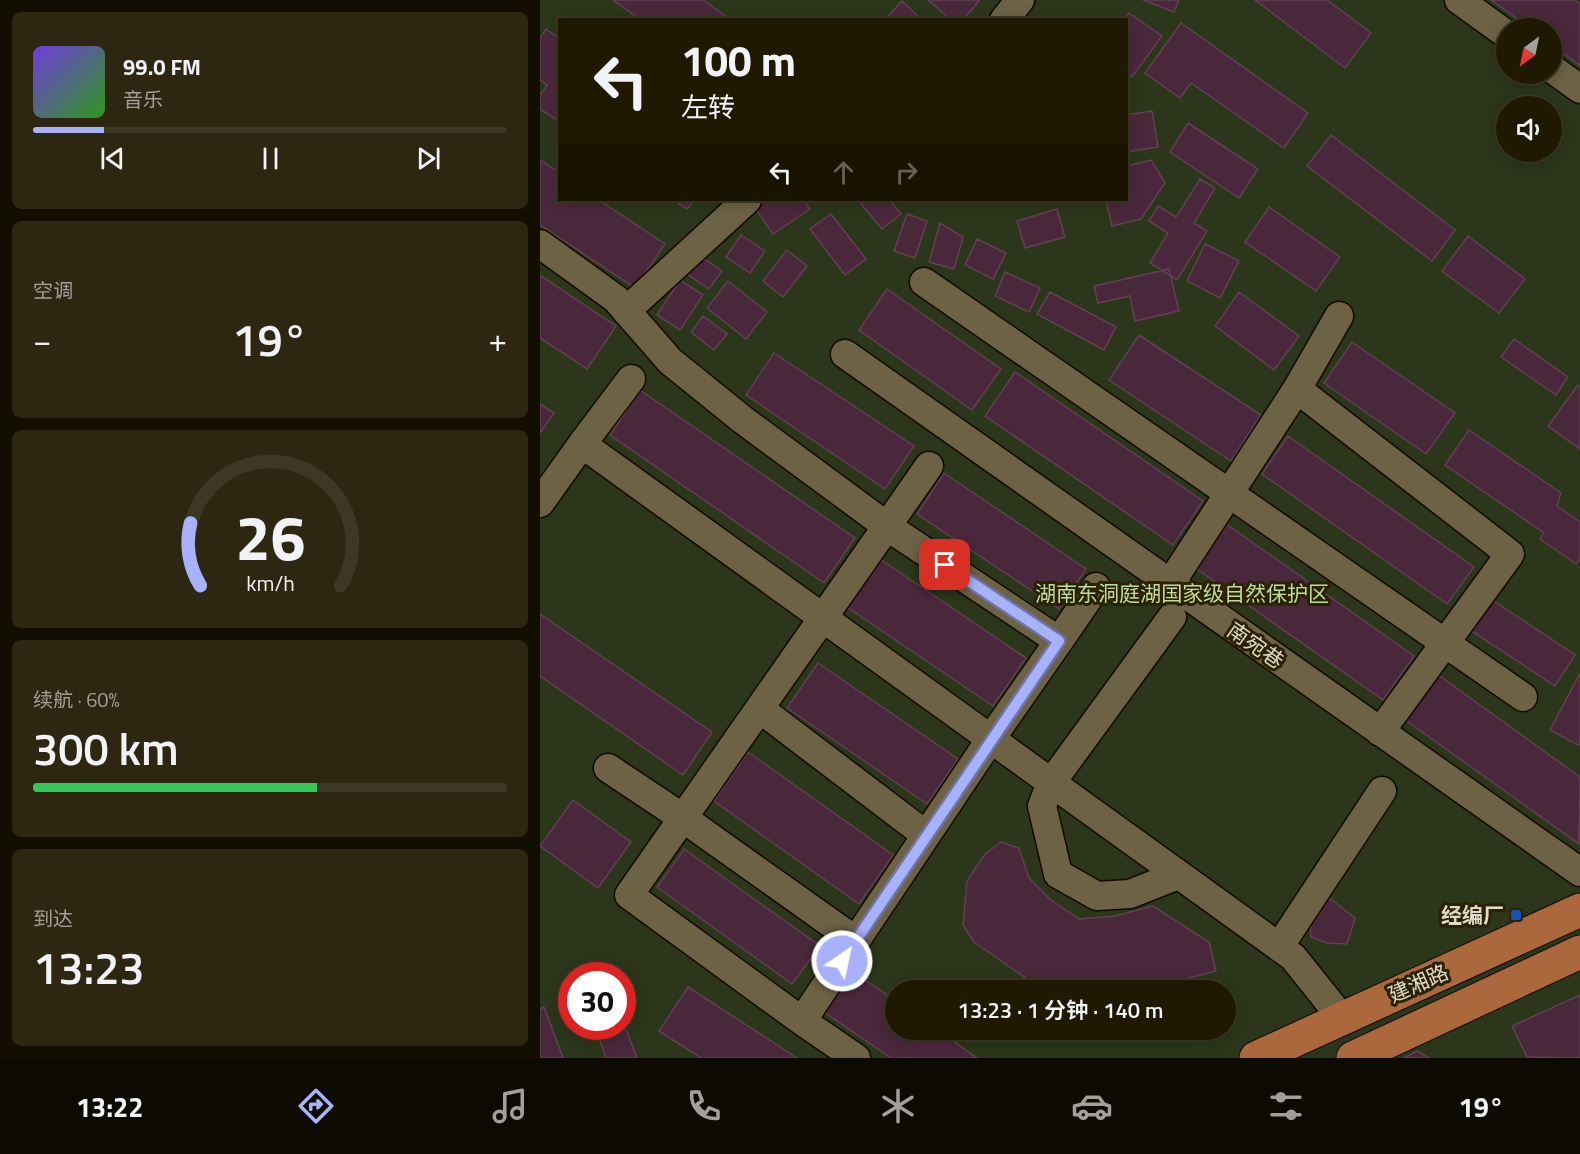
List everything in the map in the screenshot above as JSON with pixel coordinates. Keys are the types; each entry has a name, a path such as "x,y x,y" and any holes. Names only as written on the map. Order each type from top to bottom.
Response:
{"main road":[{"name":"建湘路","path":"1256,1058 1341,1017 1580,910"},
{"name":"建湘路","path":"1353,1058 1580,952"}],"street":[{"path":"1006,18 1020,0"},
{"path":"1459,0 1496,27"},
{"path":"1562,76 1580,89"},
{"path":"626,311 746,201"},
{"path":"540,244 616,299 670,361 743,420 888,527 1059,641"},
{"path":"924,282 1523,697"},
{"path":"1170,584 1297,389 1339,316"},
{"name":"南宛巷","path":"845,354 1580,872"},
{"path":"540,503 630,379"},
{"path":"1297,389 1510,554 1380,732"},
{"path":"582,444 1293,957 1341,1017"},
{"path":"856,1058 628,894 824,619 929,466"},
{"path":"802,1021 990,740 1096,587"},
{"path":"1172,617 1051,783 1042,806 1059,874 1097,896 1130,894 1178,875"},
{"path":"760,709 926,835"},
{"path":"608,768 683,818 856,941"},
{"path":"1279,947 1382,790"}],"green space":[{"name":"湖南东洞庭湖国家级自然保护区","path":"540,0 1580,0 1580,1058 540,1058"}],"building":[{"path":"613,0 703,0 728,18 638,18"},
{"path":"928,0 979,1 965,18 949,18"},
{"path":"1143,0 1179,0 1174,12"},
{"path":"1255,0 1327,0 1371,33 1345,68"},
{"path":"1491,0 1574,0 1580,4 1580,66 1562,52 1562,18 1516,18"},
{"path":"902,1 920,18 887,18"},
{"path":"1129,13 1162,36 1132,77 1128,74 1128,18 1125,18"},
{"path":"1181,23 1308,113 1284,148 1191,83 1180,98 1145,73"},
{"path":"546,29 558,38 558,121 540,109 540,95 547,85 540,80 540,38"},
{"path":"1152,111 1158,147 1128,152 1128,115"},
{"path":"1188,123 1258,169 1239,198 1170,152"},
{"path":"1331,135 1455,230 1432,261 1307,166"},
{"path":"540,160 558,172 558,201 600,201 665,244 635,288 540,225"},
{"path":"1151,160 1165,183 1141,219 1112,226 1106,201 1128,201 1128,166"},
{"path":"1200,179 1215,188 1194,223 1207,231 1177,280 1150,263 1168,233 1149,221 1158,206 1176,217"},
{"path":"675,201 693,201 687,209"},
{"path":"766,201 804,201 810,209 773,234 755,208"},
{"path":"865,201 892,201 901,214 882,229 861,204"},
{"path":"1269,207 1340,257 1316,291 1245,242"},
{"path":"1057,209 1065,237 1025,248 1017,221"},
{"path":"831,214 866,259 845,275 810,229"},
{"path":"907,214 927,221 915,258 894,251"},
{"path":"940,223 963,237 954,269 929,262"},
{"path":"741,235 765,251 750,273 726,257"},
{"path":"1468,236 1525,279 1499,313 1442,271"},
{"path":"977,239 1006,253 993,279 965,265"},
{"path":"1205,244 1239,261 1220,298 1187,281"},
{"path":"787,250 807,266 783,297 763,281"},
{"path":"700,256 722,271 709,289 687,274"},
{"path":"1169,269 1179,311 1135,321 1130,296 1098,303 1094,286"},
{"path":"1005,272 1040,288 1029,312 995,296"},
{"path":"540,275 616,326 587,369 540,338"},
{"path":"680,280 703,295 680,330 657,315"},
{"path":"728,281 767,312 746,339 707,308"},
{"path":"887,289 1001,369 972,410 859,330"},
{"path":"1050,292 1116,327 1104,350 1037,314"},
{"path":"1239,292 1299,336 1274,370 1215,326"},
{"path":"703,316 727,334 714,350 691,332"},
{"path":"1139,335 1261,415 1231,461 1109,380"},
{"path":"1514,339 1568,377 1556,395 1501,357"},
{"path":"1352,342 1455,413 1426,454 1324,383"},
{"path":"774,353 914,446 885,489 746,395"},
{"path":"1015,372 1203,501 1173,545 985,416"},
{"path":"1578,385 1580,387 1580,449 1548,426"},
{"path":"640,390 855,538 824,583 610,435"},
{"path":"540,404 554,413 540,433"},
{"path":"1469,430 1561,493 1557,506 1580,522 1580,558 1576,564 1540,539 1544,533 1445,465"},
{"path":"1288,436 1474,567 1447,604 1262,474"},
{"path":"944,473 1086,569 1059,609 917,514"},
{"path":"1225,523 1414,656 1383,700 1194,567"},
{"path":"880,559 1026,658 993,706 847,607"},
{"path":"1491,599 1575,655 1555,686 1470,630"},
{"path":"540,614 712,732 683,775 540,676"},
{"path":"818,663 958,759 927,804 787,708"},
{"path":"1580,673 1580,746 1550,730"},
{"path":"1437,674 1580,777 1579,844 1404,719"},
{"path":"748,752 893,855 859,904 714,801"},
{"path":"573,800 631,842 598,888 540,846"},
{"path":"1001,842 1019,848 1029,878 1051,900 1079,919 1115,916 1153,906 1209,942 1216,971 1181,980 1029,980 974,942 963,925 967,881 985,854"},
{"path":"684,849 820,946 792,984 657,887"},
{"path":"1327,896 1355,918 1347,944 1327,943 1311,937 1310,920"},
{"path":"853,972 885,994 885,1040 952,1040 977,1058 891,1058 825,1013"},
{"path":"688,987 797,1058 701,1058 659,1031"},
{"path":"1580,995 1580,1058 1527,1057 1512,1026"},
{"path":"544,1007 563,1058 540,1058 540,1009"},
{"path":"600,1040 630,1040 637,1058 606,1058"},
{"path":"1417,1051 1429,1058 1404,1058"}],"place":[{"name":"经编厂","path":"1516,915"}],"route":[{"path":"842,961 1059,641 945,565"}]}
